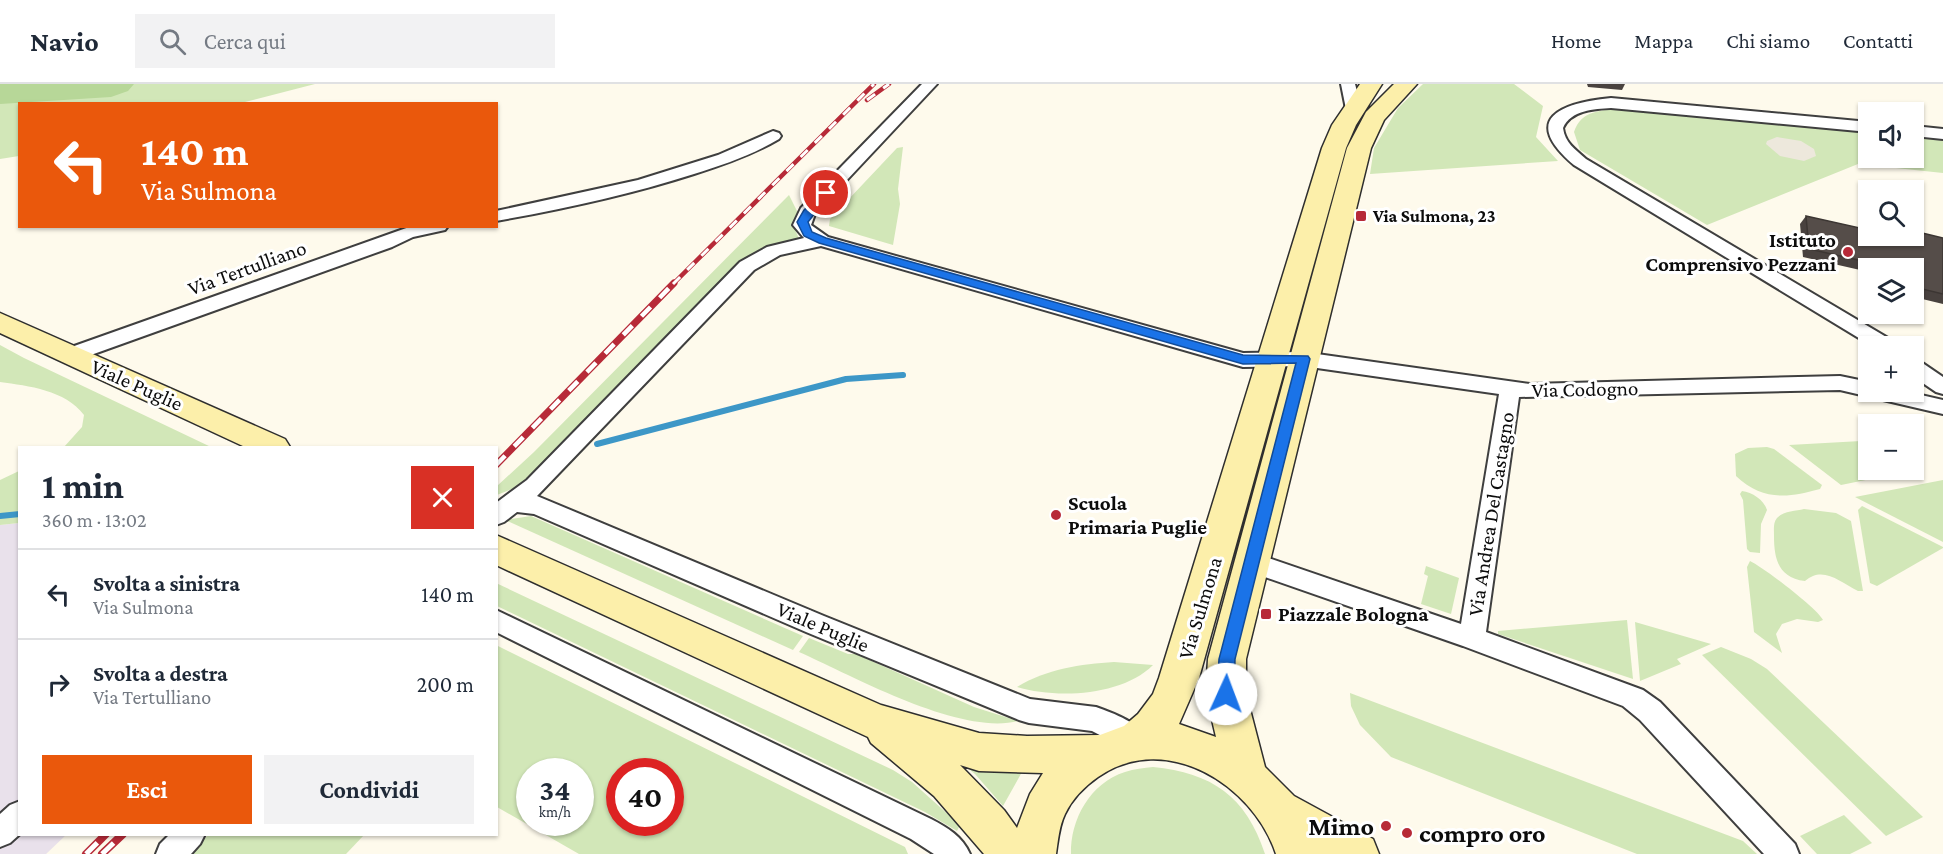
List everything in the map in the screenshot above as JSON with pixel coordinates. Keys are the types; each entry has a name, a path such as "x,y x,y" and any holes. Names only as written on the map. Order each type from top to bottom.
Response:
{"street":[{"path":"930,84 806,215 802,222 805,231 822,241 1243,360 1288,359"},
{"name":"Via Sulmona","path":"1246,776 1226,694 1227,659 1251,562 1288,359 1334,148 1351,96 1371,84"},
{"name":"Via Sulmona","path":"1118,747 1156,725 1169,706 1359,148 1374,117 1406,84"},
{"path":"1858,126 1611,103 1578,107 1562,115 1558,120 1556,136 1559,144 1580,162 1869,336"},
{"path":"1924,132 1943,134"},
{"path":"498,216 592,198 645,185 748,151 773,136"},
{"name":"Via Tertulliano","path":"70,355 386,243 407,233 431,228"},
{"name":"Viale Puglie","path":"505,509 535,486 747,266 760,257 781,248 822,241"},
{"name":"Viale Puglie","path":"0,322 272,446"},
{"name":"Via Codogno","path":"1288,359 1530,391 1840,383 1858,387"},
{"path":"1924,374 1943,387"},
{"name":"Via Andrea Del Castagno","path":"1472,638 1510,389"},
{"path":"1922,402 1943,407"},
{"name":"Viale Puglie","path":"505,509 537,505 804,620 1029,711 1096,719 1118,747"},
{"path":"498,550 874,721 979,752 1027,755 1118,747 1159,740 1203,751 1246,776 1277,810 1289,828 1298,854"},
{"path":"1251,562 1472,638 1633,698 1643,704 1784,854"},
{"path":"498,621 921,829 939,839 955,854"},
{"path":"874,721 949,783 989,825 1011,854"},
{"path":"1034,854 1039,822 1053,793 1073,770 1118,747"},
{"path":"1277,810 1357,854"},
{"path":"0,833 18,817"},
{"path":"171,854 188,836"}],"shaded area":[{"path":"1777,137 1801,141 1814,149 1816,156 1804,161 1780,156 1766,144 1767,141"},
{"path":"18,523 18,836 65,836 46,854 0,854 0,525"}],"green space":[{"path":"0,84 315,84 245,102 18,102 18,156 0,159"},
{"path":"0,84 134,84 128,91 111,97 0,104"},
{"path":"1423,84 1514,84 1543,106 1536,137 1558,161 1370,174 1374,148 1398,108"},
{"path":"1622,109 1858,130 1858,164 1707,225 1580,150 1574,132 1577,125 1587,115"},
{"path":"1924,137 1943,138 1943,173 1896,168 1924,168"},
{"path":"903,147 898,189 900,204 893,245 829,226 830,219 897,148"},
{"path":"789,195 798,213 793,225 800,241 776,246 524,484 498,495 498,485 534,452"},
{"path":"0,345 209,446 65,446 82,427 84,415 76,407 67,400 46,391 0,382"},
{"path":"1858,441 1858,480 1866,480 1841,485 1789,445"},
{"path":"1748,448 1774,449 1822,485 1820,489 1797,494 1776,495 1756,490 1736,476 1735,454"},
{"path":"18,471 18,523 0,525 0,480"},
{"path":"1943,480 1943,542 1855,497"},
{"path":"1742,491 1757,497 1767,510 1761,524 1760,553 1750,552 1747,549 1743,500 1740,494"},
{"path":"1862,506 1943,548 1877,586 1870,583 1858,510"},
{"path":"1804,509 1836,513 1851,521 1863,591 1858,591 1825,575 1812,576 1805,581 1796,579 1789,576 1779,566 1775,552 1775,522 1783,514"},
{"path":"531,516 803,636 793,650 505,520"},
{"path":"1750,561 1790,589 1823,620 1818,622 1797,619 1782,624 1776,634 1782,653 1754,632 1747,567"},
{"path":"1426,566 1459,578 1451,614 1421,604 1428,576 1424,574"},
{"path":"498,584 893,770 912,782 960,825 957,831 925,812 498,606"},
{"path":"1627,620 1633,679 1498,634 1498,631"},
{"path":"1635,622 1711,644 1677,659 1681,664 1640,681"},
{"path":"809,638 848,654 856,654 974,707 1018,721 994,723 967,720 907,701 799,652"},
{"path":"498,646 905,847 908,854 579,854 548,836 594,836 594,758 516,758 516,818 498,808"},
{"path":"1721,647 1751,659 1767,669 1923,817 1886,836 1702,655"},
{"path":"1114,662 1153,665 1140,675 1107,689 1051,693 1017,687 1064,668"},
{"path":"1350,693 1743,841 1757,854 1637,854 1391,757 1360,725 1351,706"},
{"path":"959,761 1022,772 1003,806 975,774"},
{"path":"1153,767 1193,775 1224,791 1248,817 1265,854 1071,854 1078,816 1092,794 1113,777 1128,771"},
{"path":"1844,815 1872,843 1850,854 1817,854 1800,836"},
{"path":"207,836 363,836 346,854 190,854"}],"building":[{"path":"1806,216 1858,228 1858,246 1924,246 1924,233 1943,238 1943,294 1924,289 1924,258 1858,258 1858,260 1809,249"}],"waterway":[{"path":"597,444 846,379 903,375"},
{"path":"0,516 18,514"}],"railway":[{"path":"674,283 874,84"},
{"path":"867,100 889,84"},
{"path":"498,463 674,283"},
{"path":"86,854 104,836"},
{"path":"102,854 121,836"}],"place":[{"name":"Via Sulmona, 23","path":"1361,216"},
{"name":"Istituto Comprensivo Pezzani","path":"1848,252"},
{"name":"Scuola Primaria Puglie","path":"1056,515"},
{"name":"Piazzale Bologna","path":"1266,614"},
{"name":"Mimo","path":"1386,826"},
{"name":"compro oro","path":"1407,833"}],"route":[{"path":"826,193 807,212 802,222 808,234 822,241 1243,360 1303,359 1227,659 1226,694"}]}
